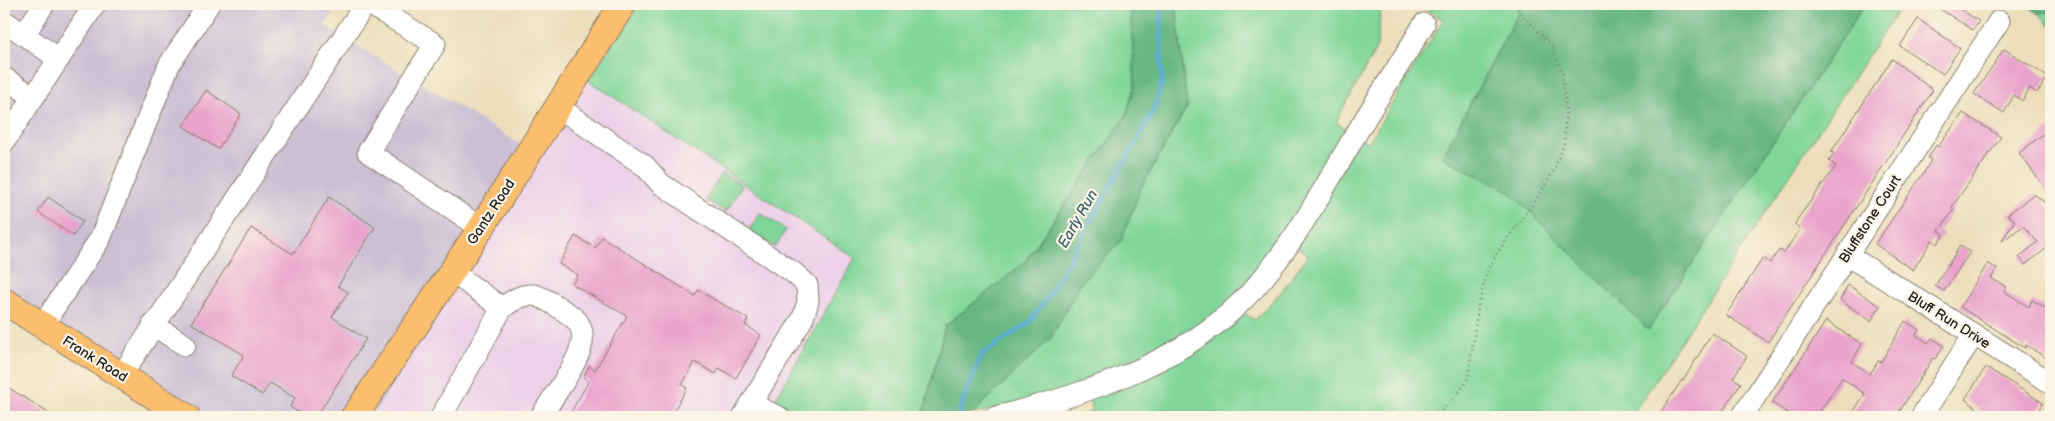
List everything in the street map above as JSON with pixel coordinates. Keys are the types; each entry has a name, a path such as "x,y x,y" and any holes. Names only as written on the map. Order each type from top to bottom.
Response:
{"main road":[{"name":"Gantz Road","path":"354,417 398,355 623,4"},
{"name":"Frank Road","path":"4,301 186,417"}],"street":[{"path":"24,35 44,4"},
{"path":"4,142 95,4"},
{"path":"42,326 100,239 169,65 209,4"},
{"path":"121,376 367,4 435,44 368,152 480,228"},
{"path":"4,21 59,59"},
{"name":"Bluffstone Court","path":"1742,417 1999,21"},
{"path":"996,417 1086,391 1153,363 1196,338 1237,306 1291,244 1424,24"},
{"path":"4,78 34,97"},
{"path":"558,107 645,166 661,184 794,273 806,285 808,301 803,318 747,411 778,417"},
{"name":"Bluff Run Drive","path":"1847,255 2051,383"},
{"path":"451,271 502,308"},
{"path":"441,417 502,308 516,298 533,295 544,299 577,321 582,330 582,341 578,354 541,417"},
{"path":"153,325 185,345"},
{"path":"1921,417 1974,336"}],"path":[{"path":"1434,417 1458,394 1468,378 1478,307 1487,272 1498,251 1533,204 1553,172 1564,144 1565,100 1562,74 1552,46 1512,4"}],"shaded area":[{"path":"4,4 340,4 325,26 540,156 372,417 200,417 134,385 4,299"},
{"path":"588,80 855,258 765,417 372,417"}],"green space":[{"path":"639,4 1130,4 1135,84 1126,116 1024,263 945,326 923,416 800,417 774,402 855,258 588,80"},
{"path":"1130,4 1176,4 1187,107 1140,190 1121,241 1081,282 1051,338 972,414 923,416 945,326 1024,263 1126,116 1135,84"},
{"path":"1176,4 1381,4 1377,47 1336,122 1350,131 1284,240 1226,307 1136,365 1043,400 972,414 1051,338 1081,282 1121,241 1140,190 1187,107"},
{"path":"1419,4 1523,4 1442,157 1509,191 1648,330 1865,4 1902,4 1631,417 1076,417 1092,412 1089,398 1241,311 1255,320 1281,292 1308,255 1296,246 1360,138 1368,143 1443,20"},
{"path":"1523,4 1865,4 1648,330 1509,191 1442,157"},
{"path":"2024,4 2051,4 2051,12 2038,13"},
{"path":"2051,12 2051,26 2038,13"},
{"path":"721,173 742,185 726,212 706,200"},
{"path":"760,213 786,230 775,247 749,230"}],"building":[{"path":"1932,4 1952,4 1979,21 1973,30"},
{"path":"1918,19 1960,48 1943,74 1900,46"},
{"path":"2004,49 2048,77 2037,93 2030,88 2022,101 2014,95 2004,113 1974,94"},
{"path":"1892,59 1933,90 1768,342 1726,315 1763,258 1770,263 1779,250 1784,253 1800,229 1795,224 1799,217 1836,166 1829,161 1834,153 1831,152"},
{"path":"206,90 241,114 218,149 183,126"},
{"path":"1963,113 2001,137 1952,207 1954,209 1939,231 1944,234 1937,244 1932,240 1913,270 1875,244 1925,171 1931,160 1928,158 1936,145 1938,147"},
{"path":"2051,128 2051,196 2019,153"},
{"path":"2034,194 2051,211 2051,245 2025,265 2019,257 2038,242 2023,226 2002,241 2015,220 2007,215"},
{"path":"48,197 83,221 73,236 38,212"},
{"path":"329,197 375,227 338,286 348,292 332,317 366,339 316,417 306,417 290,407 295,398 270,383 262,395 231,376 244,355 191,323 251,228 293,254"},
{"path":"575,236 595,248 602,237 695,296 698,290 748,319 745,325 761,335 736,378 719,368 716,374 695,362 682,385 687,388 670,417 568,417 589,381 583,377 589,366 595,370 627,316 572,284 578,275 559,264"},
{"path":"1960,246 1970,252 1944,291 1935,286"},
{"path":"1988,263 1997,269 1991,278 2006,287 2004,291 2029,307 2032,300 2051,311 2051,361 2026,345 2025,348 1960,307"},
{"path":"1848,285 1880,306 1871,321 1840,300"},
{"path":"1826,321 1862,344 1852,362 1870,374 1879,360 1881,362 1905,321 1919,330 1916,335 1928,343 1932,338 1944,346 1935,359 1933,358 1896,417 1850,417 1865,394 1842,378 1816,417 1794,417 1772,403"},
{"path":"1712,333 1747,356 1733,378 1741,383 1719,417 1666,417 1660,413 1683,381"},
{"path":"1986,367 2043,403 2034,417 1988,417 1965,399"},
{"path":"4,385 54,417 12,417 4,412"}],"waterway":[{"name":"Early Run","path":"957,417 981,355 1029,323 1049,295 1154,110 1162,83 1161,4"}]}
